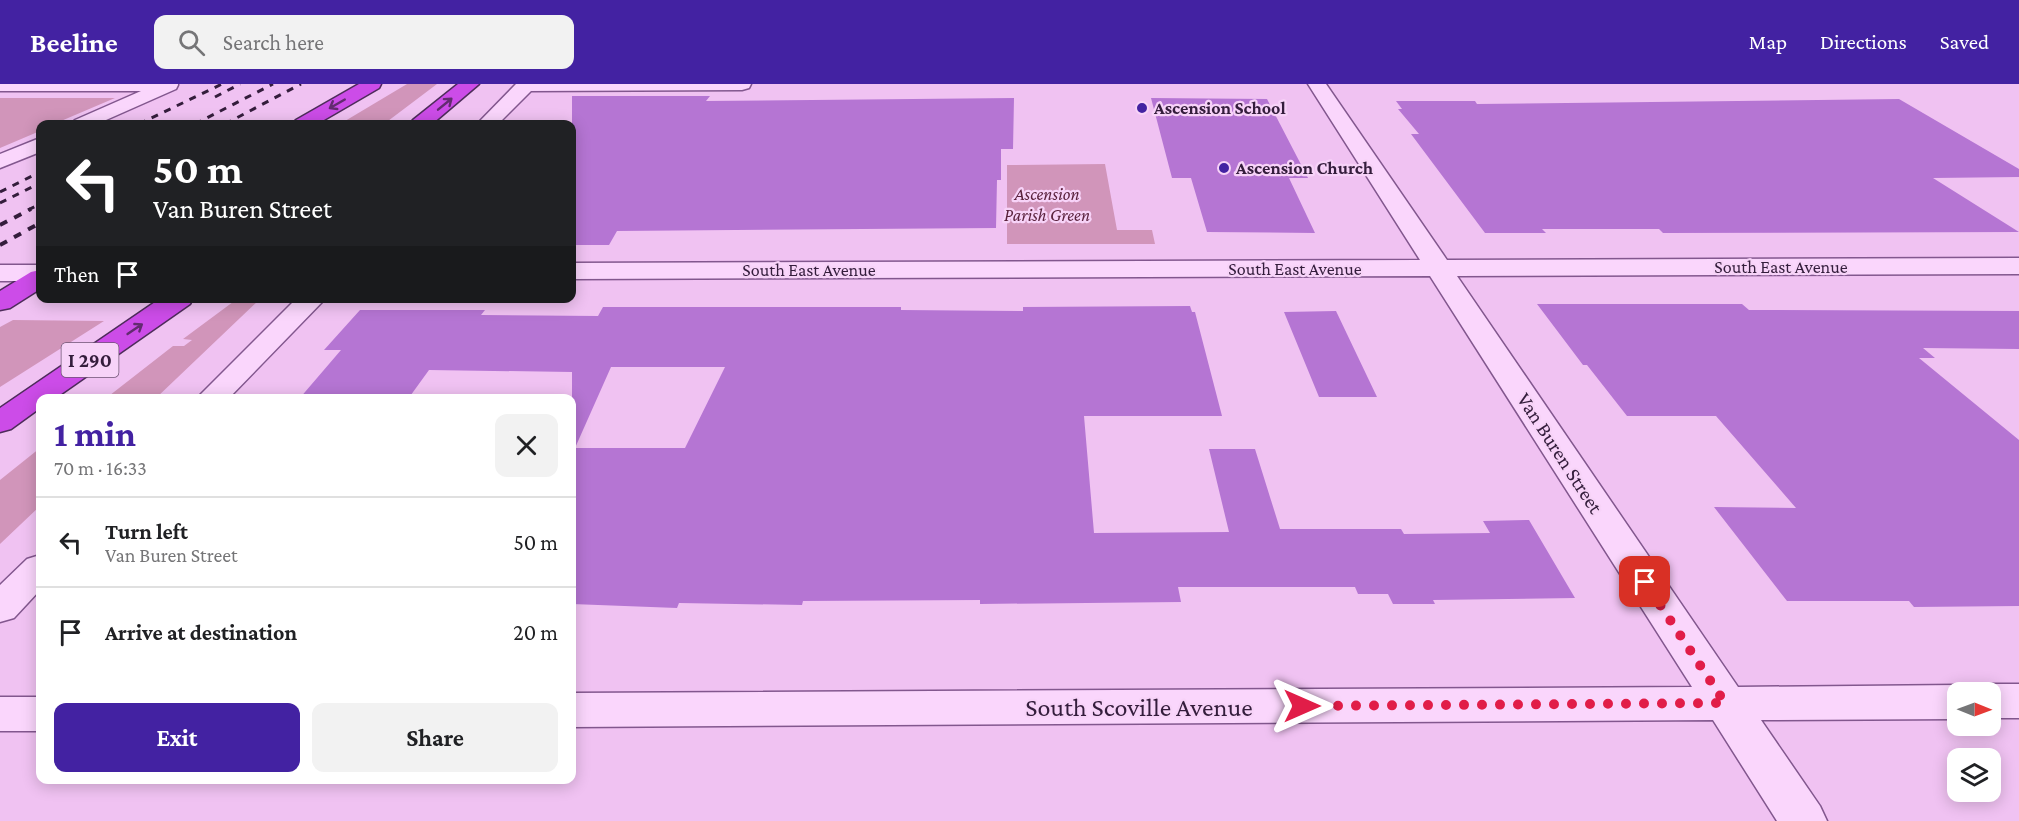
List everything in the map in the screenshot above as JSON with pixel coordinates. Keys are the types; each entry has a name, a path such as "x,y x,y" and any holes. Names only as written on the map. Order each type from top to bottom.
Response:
{"highway":[{"path":"310,120 372,84"},
{"path":"425,120 470,84"},
{"path":"0,302 36,280"},
{"name":"I 290","path":"41,394 173,303"},
{"name":"I 290","path":"0,422 36,397"}],"street":[{"path":"0,85 170,84"},
{"path":"91,120 170,84"},
{"path":"491,120 527,85 742,84"},
{"name":"Van Buren Street","path":"1317,84 1803,821"},
{"path":"0,162 36,146"},
{"name":"South East Avenue","path":"576,271 2019,266"},
{"path":"0,273 36,273"},
{"path":"216,394 308,303"},
{"path":"0,608 36,572"},
{"path":"2001,701 2019,701"},
{"name":"South Scoville Avenue","path":"576,710 1947,702"},
{"path":"0,714 36,714"}],"green space":[{"path":"407,84 437,84 389,120 347,120"},
{"path":"0,98 115,98 63,120 36,120 36,133 0,148"},
{"name":"Ascension Parish Green","path":"1105,164 1117,230 1152,230 1155,244 1007,244 1007,165"},
{"path":"232,303 256,303 160,394 111,394 173,346 184,346 192,340 183,339"},
{"path":"13,320 104,321 0,387 0,327"},
{"path":"36,451 36,510 0,544 0,480"}],"building":[{"path":"572,96 710,96 706,101 1014,98 1013,149 1001,149 1001,180 997,180 996,228 617,231 609,245 576,245 576,120 572,120"},
{"path":"1151,98 1267,99 1308,178 1289,178 1315,233 1207,232 1191,178 1172,178"},
{"path":"1899,99 2019,169 2019,177 1933,178 2019,232 1663,233 1659,229 1542,229 1546,233 1485,233 1411,134 1419,134 1398,109 1402,109 1396,101 1475,101 1477,104"},
{"path":"1537,304 1742,304 1749,310 2019,311 2019,349 1923,348 1935,358 1919,358 2019,440 2019,606 1914,607 1909,601 1787,601 1714,507 1796,508 1716,416 1627,416 1587,365 1583,365"},
{"path":"1190,306 1192,312 1195,312 1222,416 1084,416 1094,533 1229,532 1209,449 1255,449 1280,529 1401,529 1404,534 1490,533 1483,521 1529,520 1575,598 1433,600 1435,604 1393,604 1388,594 1358,594 1355,587 1178,587 1181,602 980,604 980,600 803,601 802,605 679,603 677,608 576,604 576,448 685,448 725,367 611,367 576,446 576,394 572,394 572,372 429,370 412,394 303,394 341,350 324,350 360,310 485,310 481,315 598,316 603,307 901,307 901,310 1023,311 1023,307"},
{"path":"1336,311 1377,397 1319,397 1284,312"}],"railway":[{"path":"147,120 222,84"},
{"path":"215,97 240,84"},
{"path":"203,120 273,84"},
{"path":"233,120 301,84"},
{"path":"0,192 36,174"},
{"path":"0,203 36,185"},
{"path":"28,210 36,206"},
{"path":"0,225 31,209"},
{"path":"0,245 36,225"}],"place":[{"name":"Ascension School","path":"1142,108"},
{"name":"Ascension Church","path":"1224,168"}],"route":[{"path":"1302,706 1725,703 1645,582"}]}
